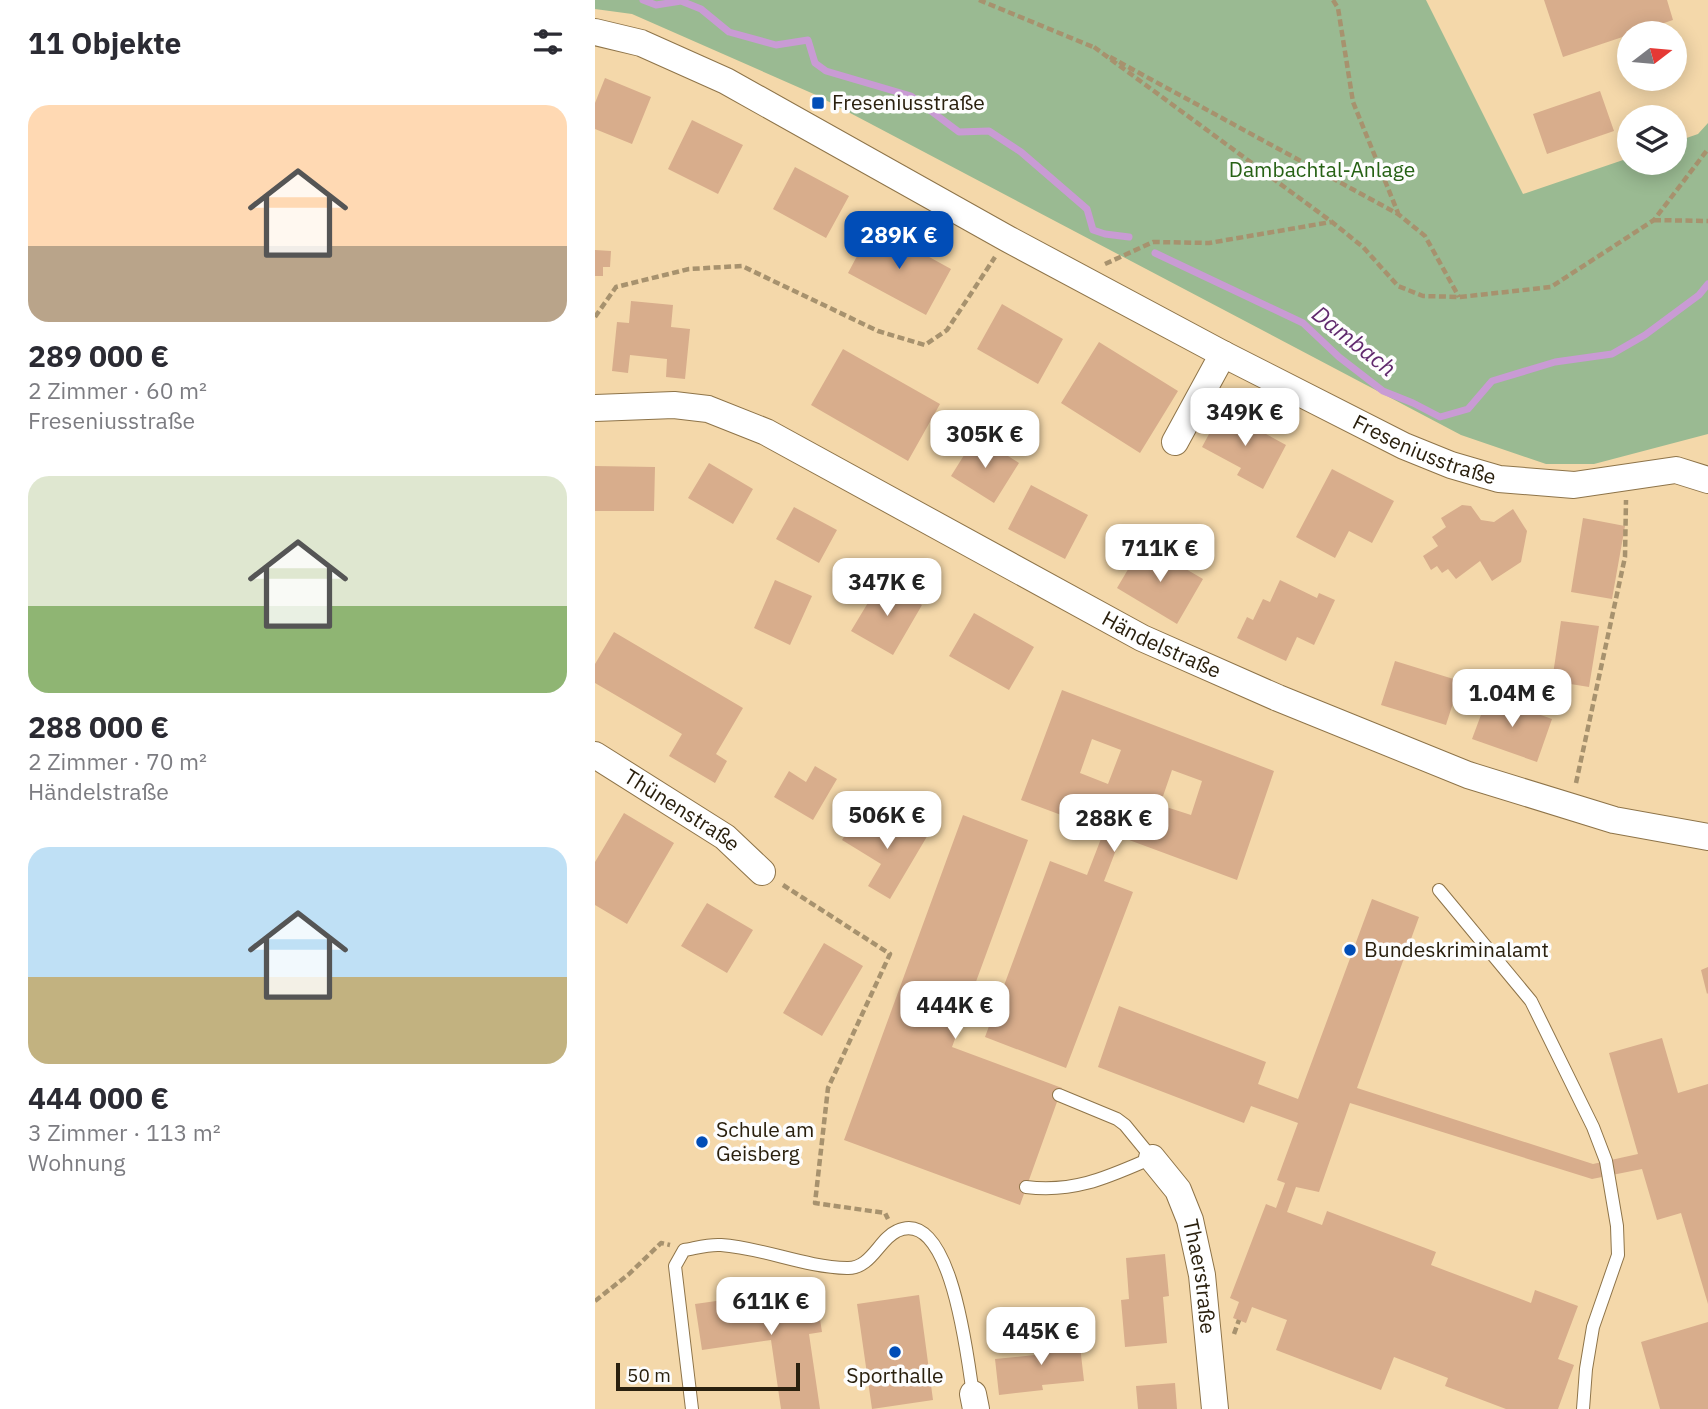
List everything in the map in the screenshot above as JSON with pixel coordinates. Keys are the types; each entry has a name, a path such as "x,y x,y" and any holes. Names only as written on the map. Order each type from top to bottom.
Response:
{"street":[{"name":"Freseniusstraße","path":"595,32 641,43 726,81 1075,276 1404,446 1451,465 1499,479 1574,485 1675,470 1708,460"},
{"path":"1175,442 1223,354"},
{"name":"Händelstraße","path":"595,408 674,405 708,409 766,432 1142,638 1278,698 1455,770 1570,808 1614,820 1708,837"},
{"name":"Freseniusstraße","path":"1675,470 1708,480"},
{"name":"Thünenstraße","path":"595,755 725,837 762,872"},
{"name":"Thaerstraße","path":"1152,1158 1178,1190 1191,1220 1202,1275 1215,1409"}],"lane":[{"path":"1439,890 1531,1001 1593,1127 1606,1161 1617,1226 1618,1255 1593,1327 1583,1409"},
{"path":"1026,1187 1049,1190 1092,1184 1152,1158 1117,1119 1059,1095"},
{"path":"692,1409 675,1266 684,1250 718,1244 799,1262 851,1268 866,1261 896,1231 909,1228 922,1233 937,1250 952,1280 975,1401"}],"path":[{"path":"979,0 1094,47 1398,214 1425,236 1460,297"},
{"path":"1333,0 1338,8 1353,102 1398,214"},
{"path":"1094,47 1332,222 1363,247 1398,286 1423,296 1460,297 1551,287 1654,220 1708,149"},
{"path":"1654,220 1708,221"},
{"path":"1075,276 1153,242 1209,243 1332,222"},
{"path":"595,317 616,287 689,269 742,266 877,331 925,345 947,330 1008,239"},
{"path":"1570,808 1625,557 1627,477"},
{"path":"762,872 890,954 828,1088 815,1203 885,1213 896,1231"},
{"path":"595,1301 629,1274 661,1243 684,1250"},
{"path":"1236,1330 1239,1320"}],"green space":[{"name":"Dambachtal-Anlage","path":"595,0 1426,0 1523,194 1617,162 1617,175 1687,175 1687,138 1698,134 1708,123 1708,434 1594,464 1546,464 1461,435 816,95 632,14 595,9"}],"building":[{"path":"1544,0 1667,0 1673,20 1617,21 1617,39 1563,57"},
{"path":"605,78 651,97 632,144 595,129 595,103"},
{"path":"1600,91 1614,131 1547,154 1533,114"},
{"path":"692,120 743,145 718,194 668,169"},
{"path":"795,167 849,196 826,238 773,209"},
{"path":"873,226 951,269 926,315 848,273"},
{"path":"595,250 611,251 610,267 603,267 603,276 595,276"},
{"path":"631,301 673,305 671,327 690,329 685,379 666,377 667,359 630,355 628,373 612,371 617,322 629,323"},
{"path":"1002,304 1063,339 1038,384 977,349"},
{"path":"1099,342 1178,391 1140,453 1061,403"},
{"path":"843,349 940,404 908,461 811,405"},
{"path":"1222,410 1286,445 1263,489 1237,475 1241,468 1202,447"},
{"path":"976,436 1019,463 994,503 951,476"},
{"path":"709,463 753,489 733,524 688,498"},
{"path":"595,466 655,467 654,511 595,511"},
{"path":"1332,469 1394,501 1372,543 1349,531 1335,558 1296,537"},
{"path":"1031,485 1088,515 1065,559 1008,529"},
{"path":"1462,505 1471,506 1481,520 1494,522 1513,509 1527,531 1521,562 1492,581 1480,561 1456,579 1448,569 1442,573 1437,566 1431,570 1423,556 1438,546 1432,537 1446,527 1441,518"},
{"path":"794,507 837,530 819,563 776,539"},
{"path":"1583,518 1625,526 1612,599 1571,592"},
{"path":"1143,544 1203,579 1177,624 1117,588"},
{"path":"775,580 812,596 790,645 754,628"},
{"path":"1280,580 1317,598 1319,593 1335,600 1314,645 1297,637 1286,661 1237,638 1247,617 1253,620 1263,599 1270,602"},
{"path":"881,581 922,605 893,655 851,631"},
{"path":"974,613 1034,647 1009,690 949,656"},
{"path":"1561,621 1599,626 1589,687 1552,681"},
{"path":"614,632 743,708 716,754 727,761 715,783 669,756 682,734 595,683 595,664"},
{"path":"1395,661 1460,681 1446,725 1381,705"},
{"path":"1062,690 1274,771 1237,880 1121,837 1104,881 1133,892 1066,1068 985,1037 1050,861 1087,875 1104,831 1021,800","holes":["1092,739 1121,750 1108,784 1080,773","1172,770 1202,781 1191,815 1160,805"]},
{"path":"1488,696 1552,719 1537,762 1472,739"},
{"path":"815,766 837,779 813,820 774,797 789,771 806,782"},
{"path":"624,813 674,843 627,924 595,905 595,862"},
{"path":"857,815 893,836 904,818 929,833 890,899 868,886 881,864 842,840"},
{"path":"963,815 1028,840 952,1047 1062,1088 1020,1205 844,1140"},
{"path":"1372,899 1419,917 1357,1088 1593,1164 1638,1154 1609,1053 1662,1038 1678,1093 1708,1084 1708,1304 1681,1213 1657,1220 1642,1169 1592,1179 1350,1103 1319,1192 1296,1187 1287,1212 1322,1225 1327,1211 1436,1252 1431,1265 1531,1303 1535,1290 1578,1306 1558,1359 1574,1365 1558,1409 1506,1409 1445,1386 1448,1378 1394,1357 1381,1390 1276,1350 1287,1320 1252,1307 1246,1323 1233,1318 1239,1302 1230,1298 1266,1204 1276,1208 1285,1183 1277,1180 1298,1123 1251,1106 1244,1123 1098,1067 1119,1006 1266,1062 1258,1084 1298,1099"},
{"path":"707,903 753,930 727,973 681,946"},
{"path":"824,943 863,966 822,1036 783,1013"},
{"path":"1708,967 1708,993 1707,994 1701,970"},
{"path":"1165,1254 1169,1296 1163,1297 1167,1343 1125,1347 1121,1300 1129,1299 1126,1258"},
{"path":"815,1287 822,1332 809,1334 820,1409 781,1409 771,1340 702,1350 695,1304"},
{"name":"Sporthalle","path":"919,1295 933,1400 872,1409 857,1304"},
{"path":"1708,1322 1708,1409 1660,1409 1641,1342"},
{"path":"1079,1337 1084,1381 1042,1385 1043,1390 999,1395 995,1359 1035,1355 1034,1341"},
{"path":"1175,1383 1177,1409 1138,1409 1136,1386"}],"waterway":[{"name":"Dambach","path":"643,0 656,5 681,1 701,9 729,32 776,45 808,40 815,63 826,71 911,96 959,132 989,131 1021,152 1087,209 1093,230 1129,237"},
{"name":"Dambach","path":"1155,253 1303,323 1339,357 1383,391 1440,417 1468,409 1492,381 1555,362 1612,354 1645,335 1699,295 1708,284"}],"place":[{"name":"Freseniusstraße","path":"818,103"},
{"name":"Bundeskriminalamt","path":"1350,950"},
{"name":"Schule am Geisberg","path":"702,1142"},
{"name":"Sporthalle","path":"895,1352"}]}
